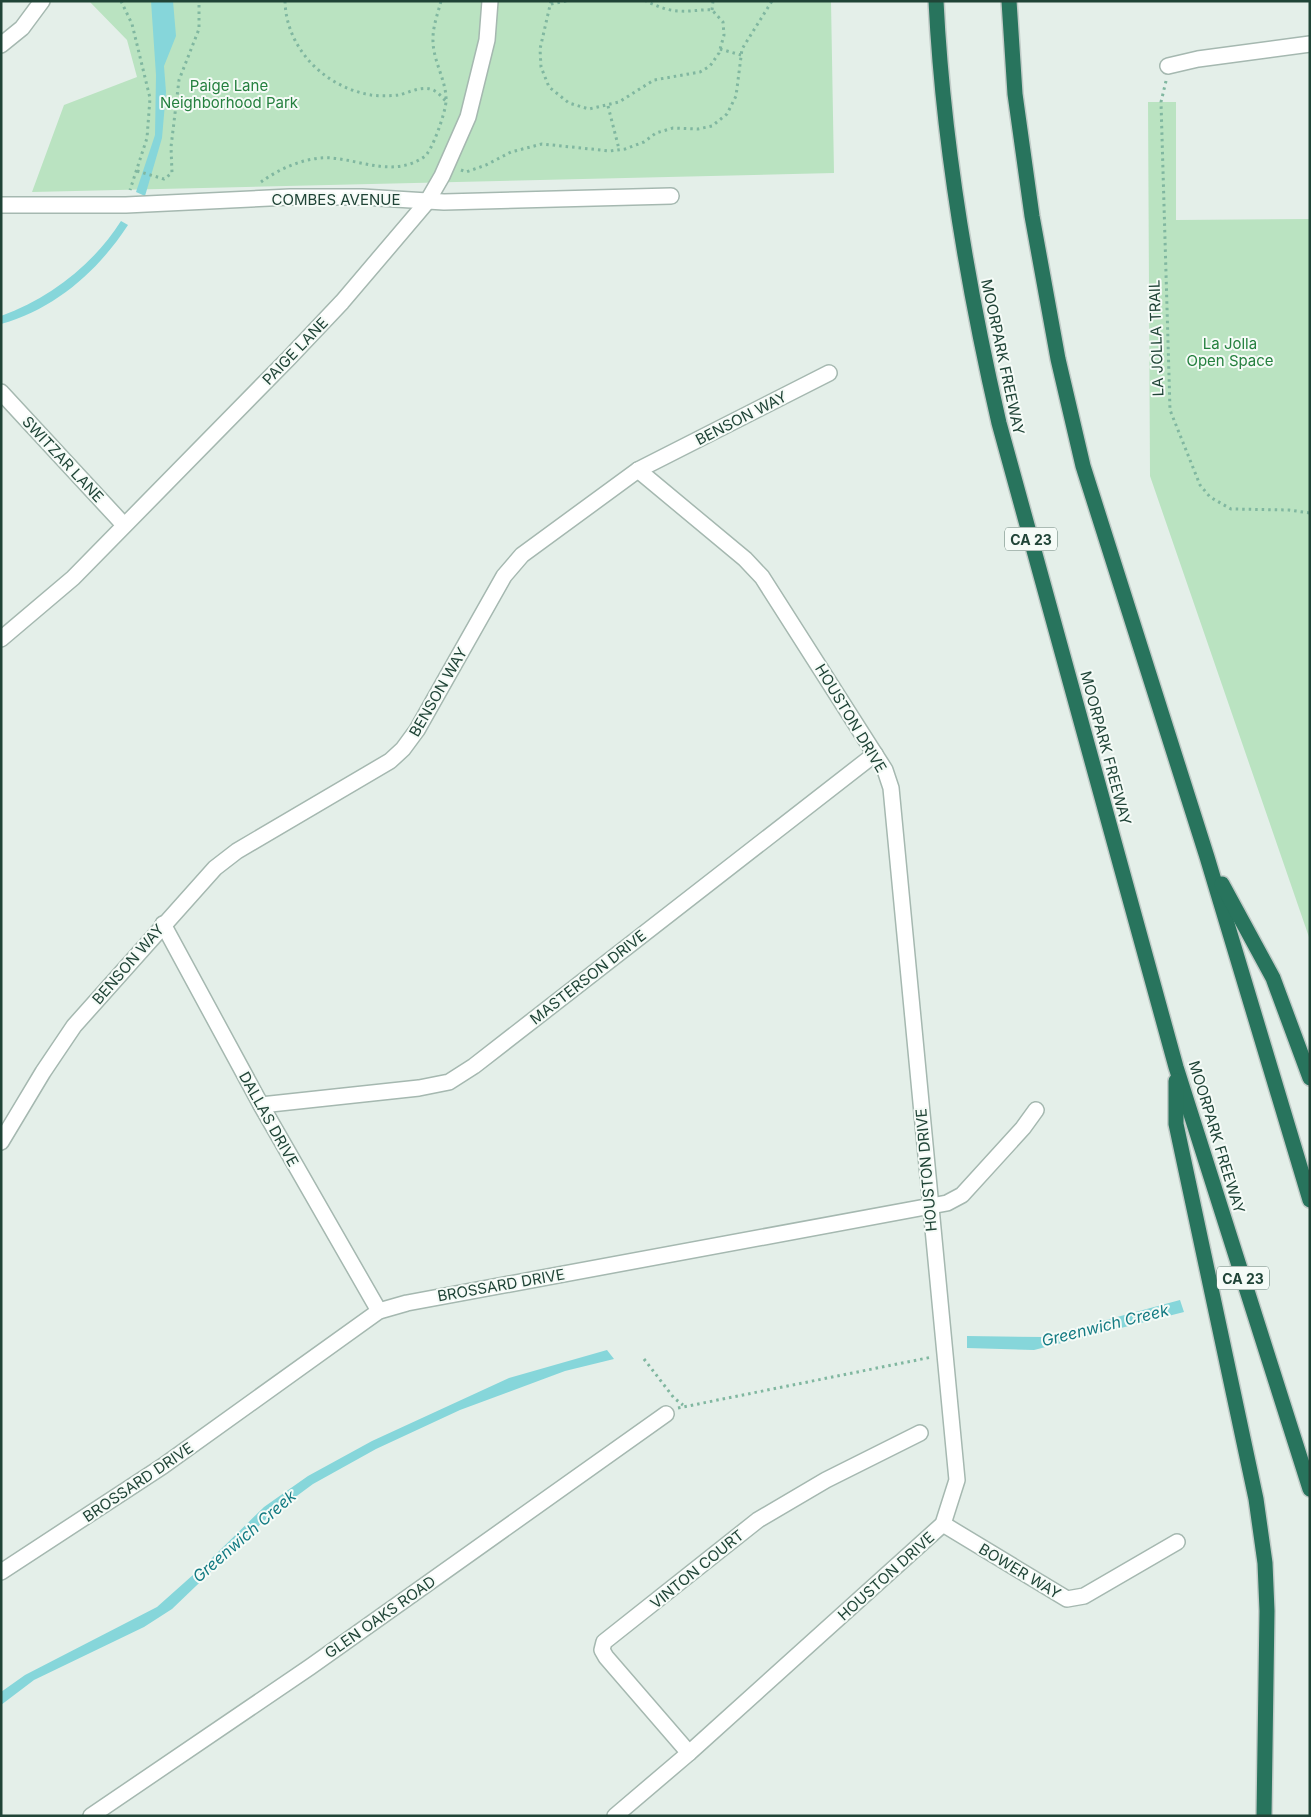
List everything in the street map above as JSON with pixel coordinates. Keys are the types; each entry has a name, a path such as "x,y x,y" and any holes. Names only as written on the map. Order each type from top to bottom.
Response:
{"highway":[{"name":"MOORPARK FREEWAY","path":"936,1 939,68 952,184 974,317 999,424 1176,1067 1310,1489"},
{"path":"1009,1 1015,94 1029,197 1060,369 1083,466 1207,856 1310,1200"},
{"path":"1207,856 1273,978 1310,1078"},
{"path":"1176,1067 1176,1124 1256,1499 1265,1563 1267,1611 1264,1816"}],"street":[{"path":"1,45 22,28 42,1"},
{"name":"PAIGE LANE","path":"1,639 72,578 342,302 427,202 446,167 468,117 487,40 490,1"},
{"path":"1168,66 1198,59 1310,44"},
{"name":"COMBES AVENUE","path":"1,205 126,205 326,197 362,197 427,202 671,196"},
{"name":"BENSON WAY","path":"1,1142 74,1026 200,883 237,852 390,761 403,749 417,730 504,576 522,555 638,470 829,372"},
{"name":"SWITZAR LANE","path":"1,392 124,525"},
{"name":"HOUSTON DRIVE","path":"615,1816 690,1753 944,1524 957,1480 891,788 886,770 762,576 745,558 638,470"},
{"name":"MASTERSON DRIVE","path":"261,1105 419,1088 449,1082 474,1066 875,754"},
{"name":"DALLAS DRIVE","path":"163,924 261,1105 379,1311"},
{"name":"BROSSARD DRIVE","path":"1,1572 163,1466 379,1311 416,1301 947,1203 962,1194 1023,1128 1036,1110"},
{"name":"GLEN OAKS ROAD","path":"91,1816 310,1667 669,1413"},
{"name":"VINTON COURT","path":"690,1753 606,1657 602,1650 604,1642 758,1520 826,1480 920,1433"},
{"name":"BOWER WAY","path":"944,1524 1067,1599 1084,1596 1177,1542"}],"path":[{"path":"121,1 132,24 150,98 147,138 138,172 126,205"},
{"path":"138,172 164,179 172,173 171,146 179,80 199,29 199,1"},
{"path":"285,1 285,19 296,43 311,66 340,85 371,95 396,95 422,88 434,90 446,101"},
{"path":"259,184 275,172 307,161 331,158 384,166 408,166 427,155 435,137 446,101 434,58 433,37 441,1"},
{"path":"567,1 551,3 540,49 541,67 549,87 569,103 589,109 619,102 654,80 700,72 710,66 720,49 724,34 723,22 712,10 712,1"},
{"path":"646,1 663,8 681,12 700,9 712,10"},
{"path":"446,167 466,172 486,165 512,152 542,144 610,151 644,142 656,133 673,128 698,129 712,126 727,114 736,96 742,49 772,1"},
{"path":"720,49 741,55"},
{"name":"LA JOLLA TRAIL","path":"1168,66 1161,102 1170,410 1200,485 1210,497 1231,509 1310,513"},
{"path":"608,106 619,149"},
{"path":"669,1413 683,1405 945,1355"},
{"path":"644,1359 674,1398 683,1405"}],"green space":[{"name":"Paige Lane Neighborhood Park","path":"89,1 831,1 834,173 32,192 64,105 137,77 127,40"},
{"name":"La Jolla Open Space","path":"1148,102 1176,102 1176,220 1310,219 1310,940 1150,476"}],"water":[{"path":"151,1 173,1 176,36 164,66 166,92 162,138 145,196 136,192 155,135 156,75"},
{"path":"121,221 128,225 116,242 89,273 74,286 39,309 1,324 1,316 19,309 53,290 84,266 110,237"},
{"name":"Greenwich Creek","path":"1180,1300 1184,1312 1034,1350 967,1348 967,1336 1043,1337"},
{"name":"Greenwich Creek","path":"607,1350 614,1359 565,1371 460,1410 376,1449 313,1484 267,1518 172,1609 144,1627 34,1680 1,1705 1,1692 25,1675 157,1607 212,1558 264,1507 308,1476 372,1441 509,1378"}]}
